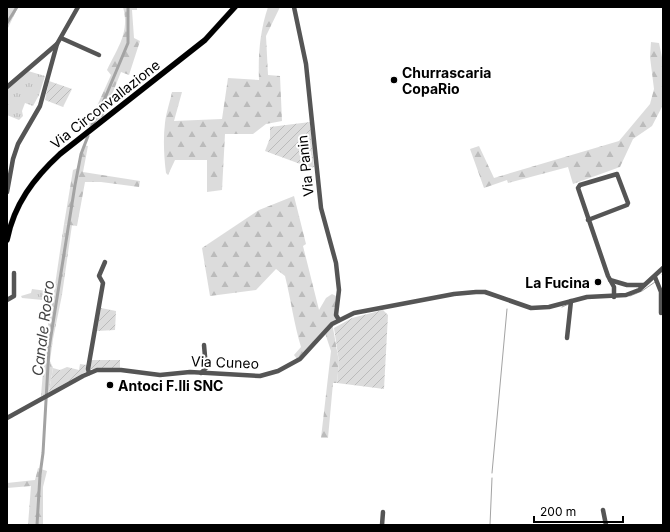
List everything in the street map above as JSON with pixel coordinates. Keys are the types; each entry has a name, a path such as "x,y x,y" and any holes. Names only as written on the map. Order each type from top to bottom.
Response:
{"main road":[{"name":"Via Circonvallazione","path":"7,240 8,232 23,197 44,169 60,154 205,40 235,7"}],"street":[{"path":"7,87 57,44 78,7"},
{"name":"Via Panin","path":"294,7 306,64 321,208 336,263 339,290 336,315 339,320"},
{"path":"61,38 99,55"},
{"path":"7,192 15,153 29,123 40,106 57,44"},
{"path":"588,220 627,205 628,203 617,174 579,186 588,220 610,280 615,289 614,297"},
{"path":"89,373 88,369 104,283 99,276 105,262"},
{"name":"Via Cuneo","path":"7,418 89,373 104,370 121,370 160,375 182,372 260,376 278,372 300,359 325,332 339,320 362,311 454,294 476,292 485,292 531,308 549,307 592,297 614,297 626,295 639,290 655,277 663,268"},
{"path":"7,300 14,296 14,273"},
{"path":"655,277 661,292 661,313"},
{"path":"610,280 623,284 644,285"},
{"path":"615,289 623,284"},
{"path":"623,284 628,290 626,295"},
{"path":"567,338 571,301"},
{"path":"204,345 206,368 209,373"},
{"path":"201,373 206,368"},
{"path":"603,510 606,525"},
{"path":"382,525 383,512"}],"green space":[{"path":"7,7 18,7 7,30"},
{"path":"123,7 137,7 137,10 132,10 134,38 140,41 129,75 121,72 103,117 87,128 111,75 107,70 122,39 125,24"},
{"path":"268,7 280,7 266,36 268,75 280,76 282,121 266,124 253,134 225,134 222,190 207,192 207,160 175,160 168,175 165,167 164,135 172,92 182,92 174,121 222,119 228,78 259,80 260,43"},
{"path":"651,42 659,43 663,62 663,105 652,126 633,139 620,167 573,184 568,167 508,183 507,180 484,188 470,149 479,146 494,178 619,141 650,104 654,89 650,57"},
{"path":"28,71 45,76 39,95 33,106 25,103 22,111 23,116 19,120 7,115 7,89"},
{"path":"49,81 72,89 63,107 45,100"},
{"path":"310,122 314,167 311,168 265,151 270,138 270,127"},
{"path":"83,145 88,146 83,172 140,181 139,187 101,182 85,182 77,226 64,224 73,170 78,168"},
{"path":"294,196 306,244 303,246 319,310 326,298 332,294 336,296 336,319 332,322 339,362 337,383 333,383 328,438 321,438 331,351 324,330 297,359 294,355 301,347 285,276 276,269 256,290 210,296 202,248 259,210"},
{"path":"64,224 72,225 62,295 50,361 53,368 49,392 41,396 45,345 52,298 48,294 43,300 22,298 21,296 31,293 32,289 54,292"},
{"path":"101,308 116,311 115,330 97,331"},
{"path":"383,310 388,315 384,389 337,383 339,362 334,328 352,318"},
{"path":"92,360 120,360 120,368 91,369 49,392 53,368 60,370 67,367 79,370 80,364 87,365"},
{"path":"38,468 47,471 43,487 43,525 28,525 31,486 7,488 7,483 35,480"}],"waterway":[{"path":"7,23 17,7"},
{"name":"Canale Roero","path":"91,128 128,43 128,7"},
{"name":"Canale Roero","path":"37,525 49,348 75,185 81,154 88,136"},
{"path":"630,296 642,291 655,282"},
{"path":"562,307 569,304"},
{"path":"492,473 507,309"},
{"path":"490,525 492,478"}],"place":[{"name":"Churrascaria CopaRio","path":"394,80"},
{"name":"La Fucina","path":"598,282"},
{"name":"Antoci F.lli SNC","path":"110,385"}]}
